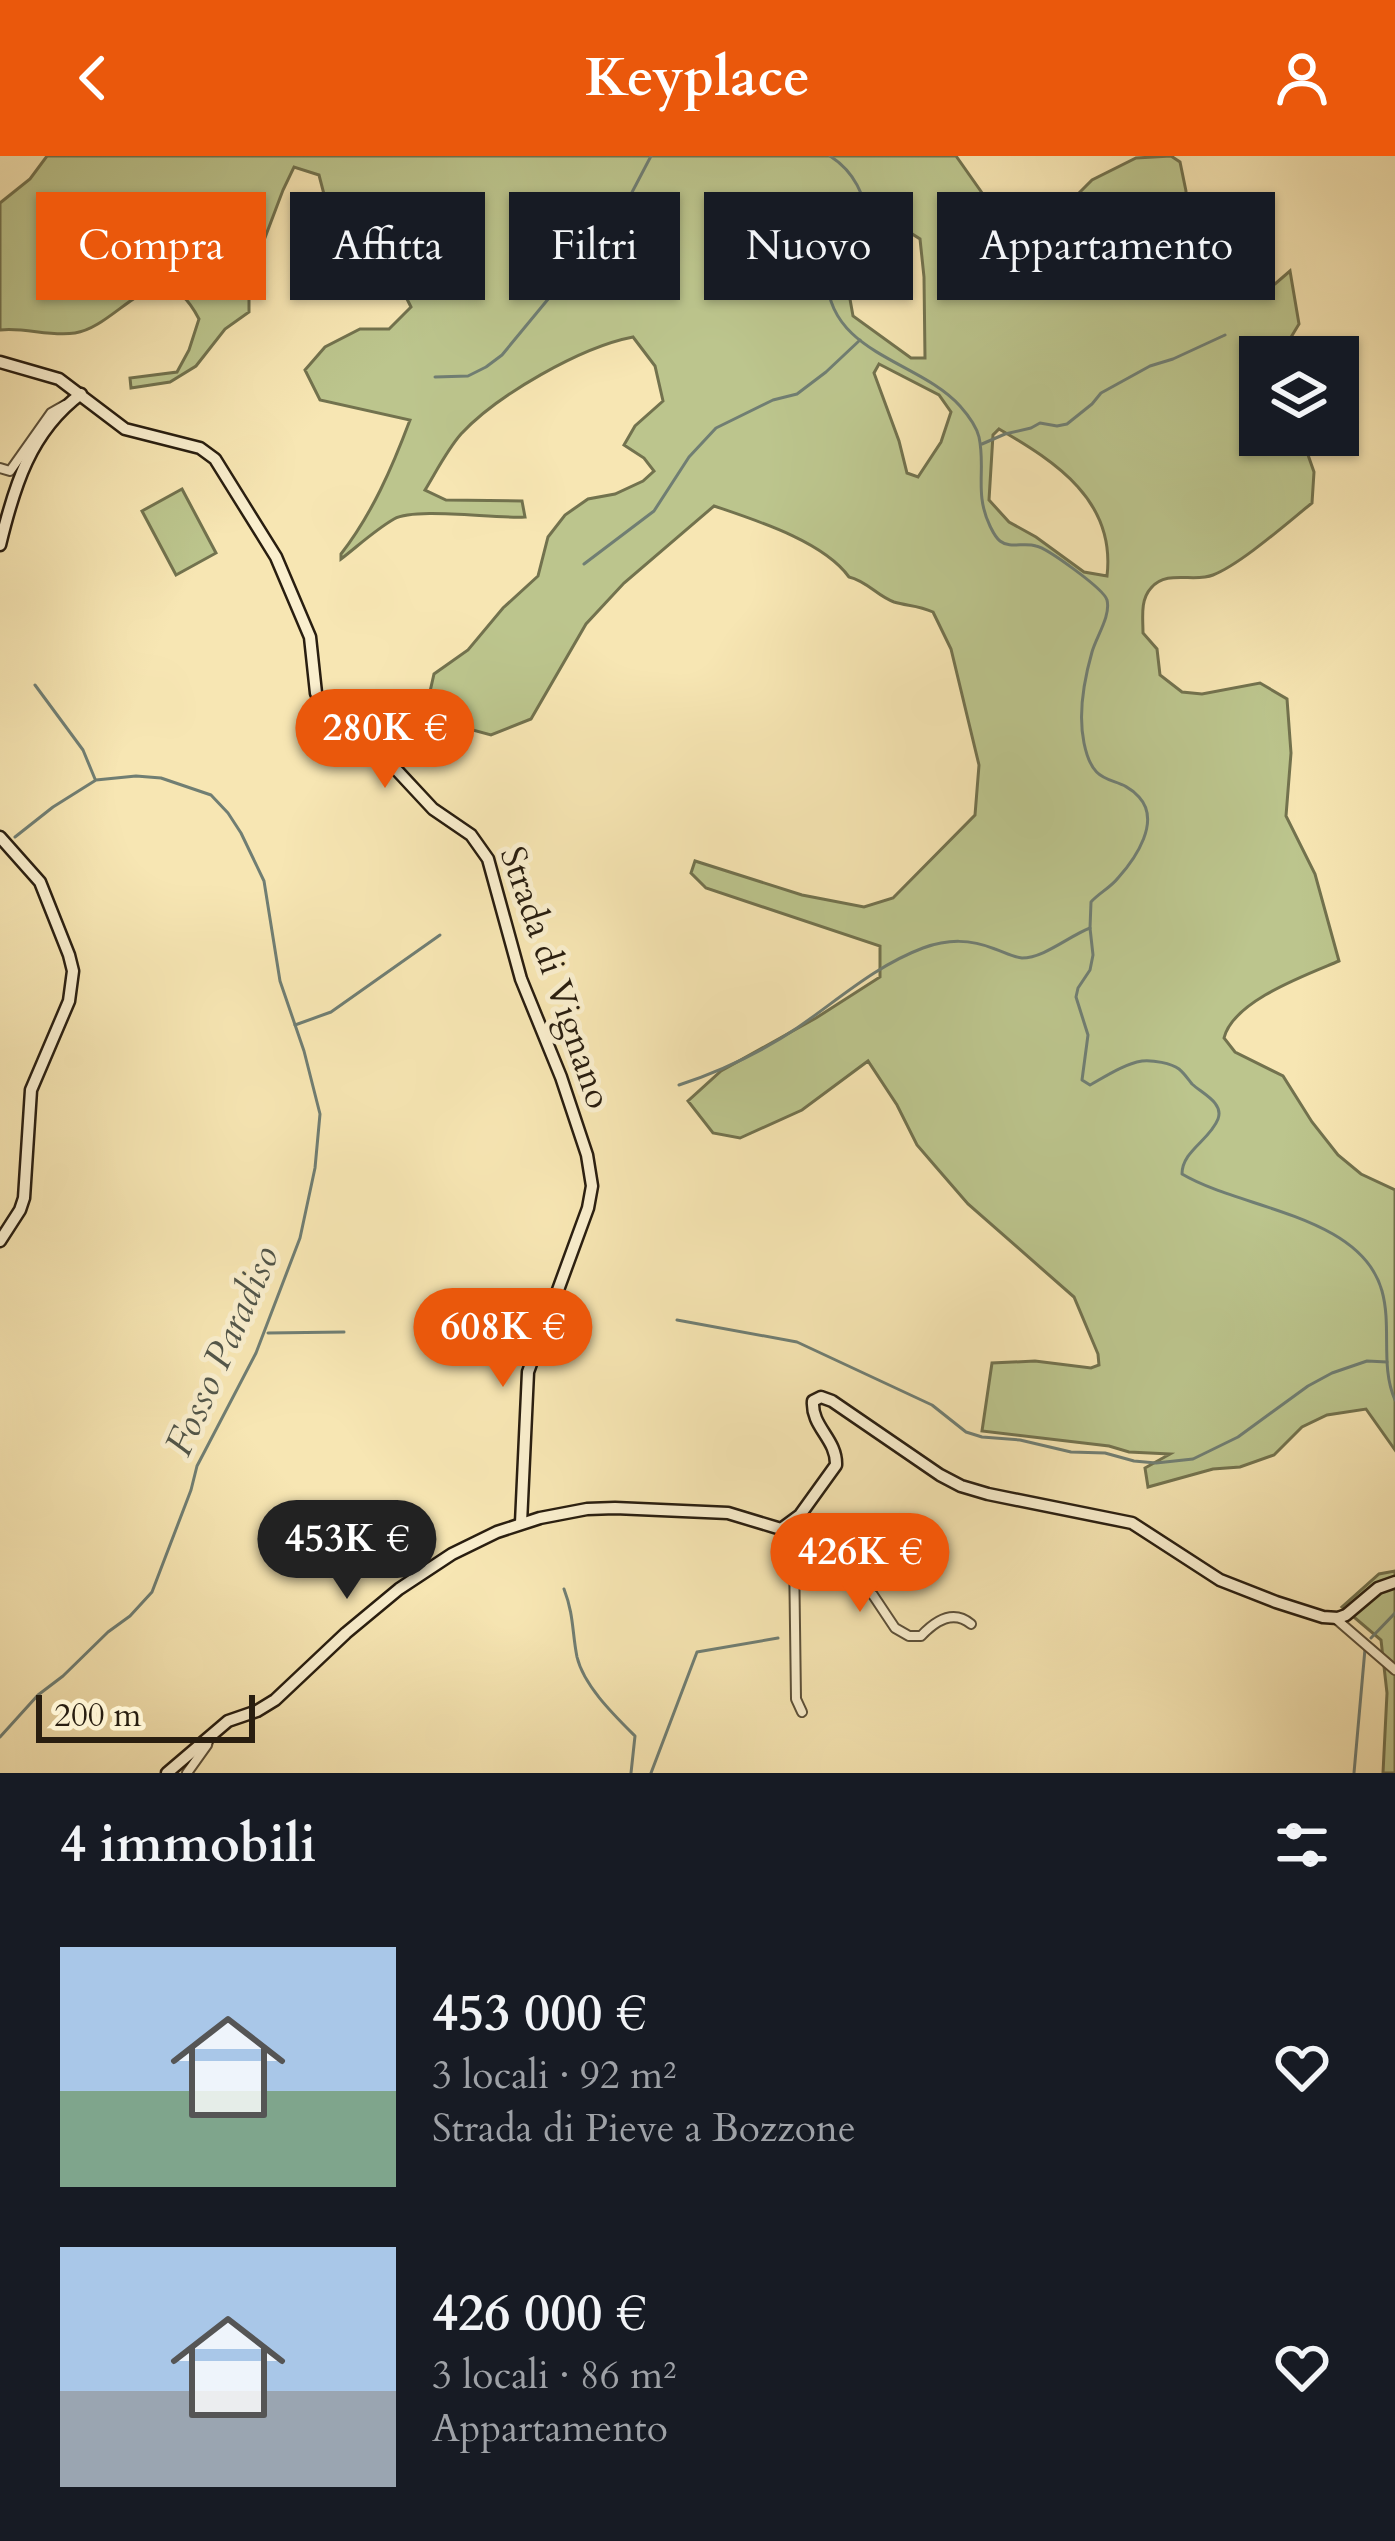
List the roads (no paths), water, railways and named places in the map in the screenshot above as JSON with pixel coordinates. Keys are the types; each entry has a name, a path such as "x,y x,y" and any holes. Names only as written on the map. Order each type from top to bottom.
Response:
{"street":[{"name":"Strada di Vignano","path":"0,362 55,377 125,429 200,448 214,459 276,557 310,638 316,693 328,719 392,765 433,809 472,836 488,859 525,993 561,1077 590,1172 591,1199 527,1375 520,1523"},
{"path":"0,545 20,472 67,405 81,394"},
{"path":"0,468 10,470 51,412 67,405"},
{"path":"0,837 40,882 73,971 69,1000 31,1090 23,1201 0,1241"},
{"path":"787,1533 836,1465 834,1446 813,1413 813,1401 822,1397 961,1486 1132,1523 1225,1582 1336,1618 1395,1670"},
{"path":"167,1773 228,1721 275,1700 346,1633 452,1554 520,1523 587,1509 728,1514 787,1533 873,1594 895,1628 909,1636 921,1636 944,1618 966,1619 971,1624"},
{"path":"787,1533 794,1552 796,1699 802,1712"},
{"path":"1336,1618 1378,1588 1395,1582"},
{"path":"187,1773 208,1736"}],"waterway":[{"path":"435,377 468,376 502,355 566,272 607,240 651,156"},
{"path":"830,156 857,185 865,214 864,224 827,279 832,304 843,324 880,354 943,391 969,417 979,437 985,514 998,539 1008,545 1042,548 1107,600 1084,685 1084,743 1094,769 1139,797 1148,817 1144,839 1132,860 1091,902 1093,955 1076,997 1088,1035 1082,1080 1090,1085 1129,1065 1156,1062 1179,1069 1211,1099 1218,1108 1218,1119 1186,1159 1182,1174 1325,1230 1370,1266 1385,1305 1388,1374 1395,1400"},
{"path":"982,444 1040,423 1067,424 1101,393 1150,366 1225,335"},
{"path":"584,564 654,511 689,457 716,428 773,400 797,394 860,340"},
{"path":"35,685 83,750 95,779"},
{"name":"Fosso Paradiso","path":"0,1737 38,1695 152,1592 197,1466 256,1353 300,1238 315,1168 320,1114 280,981 264,881 241,833 211,795 161,778 96,780 15,837"},
{"path":"679,1085 769,1045 873,974 923,948 968,942 1030,957 1090,928"},
{"path":"295,1025 331,1012 440,935"},
{"path":"677,1320 797,1342 932,1405 966,1432 982,1437 1156,1463 1193,1459 1238,1437 1332,1373 1367,1361 1387,1362"},
{"path":"268,1333 344,1332"},
{"path":"564,1589 586,1679 635,1736 631,1773"},
{"path":"1371,1638 1395,1613"},
{"path":"651,1773 697,1652 778,1638"},
{"path":"1354,1773 1365,1649"}]}
